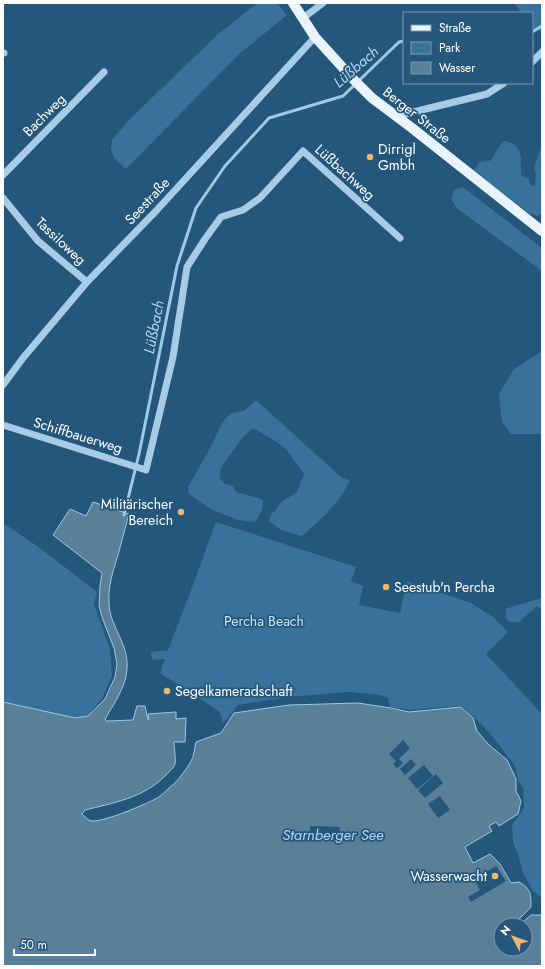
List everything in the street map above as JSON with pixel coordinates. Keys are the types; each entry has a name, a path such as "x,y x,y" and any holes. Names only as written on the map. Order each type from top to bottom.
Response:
{"main road":[{"name":"Berger Straße","path":"293,3 315,38 372,98 397,116 542,231"}],"street":[{"path":"303,18 323,3"},
{"name":"Seestraße","path":"3,385 23,358 87,282 161,206 315,38"},
{"path":"533,61 542,52"},
{"name":"Bachweg","path":"3,175 104,72"},
{"path":"397,116 487,94 502,84"},
{"name":"Lüßbachweg","path":"146,470 173,357 188,267 221,216 243,210 260,198 303,152 400,238"},
{"name":"Tassiloweg","path":"3,198 38,241 87,282"},
{"name":"Schiffbauerweg","path":"3,425 146,470"}],"green space":[{"path":"257,3 277,3 287,15 238,55 126,169 114,158 111,149 112,140 130,119 216,36"},
{"path":"542,3 542,32 533,28 533,12 520,12 515,4"},
{"path":"504,141 515,145 518,149 521,158 521,175 529,179 530,185 535,186 535,164 542,145 542,213 537,216 528,213 474,170 480,162 489,161 493,158 497,149"},
{"path":"463,187 542,248 542,271 458,209 452,201 452,195 455,189"},
{"path":"542,351 542,434 511,434 502,422 499,394 514,369"},
{"path":"256,400 341,477 350,481 335,504 302,536 281,530 269,521 271,514 276,510 280,503 297,492 304,474 286,449 255,429 251,430 244,436 224,463 220,472 220,478 225,484 233,486 236,492 263,500 261,512 255,522 238,520 212,510 189,494 188,487 222,423 230,414 245,410"},
{"name":"Percha Beach","path":"216,522 356,567 351,581 363,586 359,605 400,613 407,581 471,603 493,617 508,632 486,654 542,714 542,898 533,891 523,873 513,842 512,825 524,808 523,789 519,782 515,766 489,732 462,706 410,710 390,707 388,698 380,695 350,692 288,697 238,705 223,724 220,712 160,673 165,659 152,660 151,652 168,650"},
{"path":"3,523 40,548 97,592 94,604 110,649 112,676 103,697 88,716 75,718 3,702"},
{"path":"542,598 542,610 537,606 519,622 510,622 506,619 505,609"}],"water":[{"name":"Starnberger See","path":"93,502 129,514 109,591 109,608 111,617 125,651 127,672 121,691 105,719 107,721 133,720 137,706 145,706 148,720 148,714 176,712 176,719 186,718 185,742 174,742 175,764 169,772 147,790 137,795 85,810 82,814 85,817 92,821 106,819 136,808 159,797 183,774 193,757 196,742 221,733 234,713 289,705 358,703 409,712 461,707 473,718 477,731 488,744 507,760 516,779 516,791 521,801 518,814 499,826 496,822 489,826 492,831 465,847 473,863 490,854 500,864 511,883 519,882 530,892 531,907 521,917 493,917 493,957 533,957 533,917 529,917 531,915 542,915 542,966 3,966 3,702 75,718 88,716 105,699 115,677 117,664 114,648 99,606 102,573 53,535 70,509 86,516"}],"pier":[{"path":"403,740 410,748 399,759 403,763 397,768 393,764 396,761 389,754"},
{"path":"411,759 416,765 405,775 400,769"},
{"path":"424,765 433,776 417,789 408,778"},
{"path":"436,774 443,783 425,798 418,790"},
{"path":"440,796 450,810 438,818 428,804"},
{"path":"310,826 340,827 339,836 310,835"},
{"name":"Wasserwacht","path":"496,866 506,881 471,902 468,897 480,890 474,879"}],"waterway":[{"name":"Lüßbach","path":"533,31 542,26"},
{"name":"Lüßbach","path":"124,515 139,454 177,266 196,208 225,166 269,118 343,96 399,42 403,41"}],"place":[{"name":"Dirrigl Gmbh","path":"370,157"},
{"name":"Militärischer Bereich","path":"181,512"},
{"name":"Seestub'n Percha","path":"386,587"},
{"name":"Segelkameradschaft","path":"167,691"},
{"name":"Wasserwacht","path":"495,876"}]}
